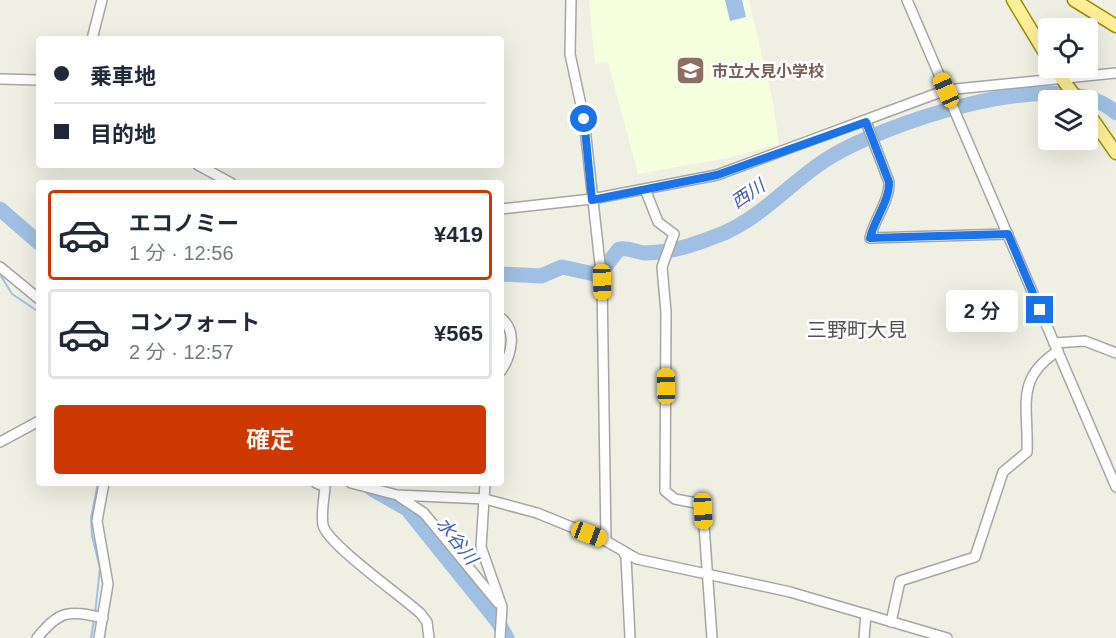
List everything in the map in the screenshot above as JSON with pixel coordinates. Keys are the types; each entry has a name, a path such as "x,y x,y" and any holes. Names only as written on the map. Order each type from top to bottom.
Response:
{"main road":[{"path":"1013,0 1038,41"},
{"path":"1074,0 1116,26"},
{"path":"1061,79 1070,90"},
{"path":"1098,127 1116,153"}],"street":[{"path":"93,36 102,0"},
{"path":"571,0 570,54 584,119 602,282 606,541"},
{"path":"907,0 1116,487"},
{"path":"504,209 592,200 717,175 866,122 946,90 1116,73"},
{"path":"0,79 36,81"},
{"path":"866,122 890,189 876,217 870,238 1008,234"},
{"path":"204,168 226,180"},
{"path":"645,189 658,222 674,234 662,267 666,321 665,491 675,499 701,504 712,638"},
{"path":"0,267 36,296"},
{"path":"504,322 509,328 512,349 504,365"},
{"path":"891,621 900,581 975,557 1003,472 1027,452 1026,388 1043,361 1056,347 1085,340 1116,353"},
{"path":"0,442 36,423"},
{"path":"99,638 98,617 108,584 97,521 103,486"},
{"path":"323,486 325,487 323,524 328,534 345,552 421,614 427,622 429,638"},
{"path":"362,486 396,495 412,503 424,513 502,607"},
{"path":"485,486 481,548 502,607 500,638"},
{"path":"396,495 485,499 537,513 606,541 637,559 790,592 947,638"},
{"path":"623,551 626,557 630,638"},
{"path":"37,638 53,619 64,613 98,617"},
{"path":"864,638 866,614"}],"shaded area":[{"path":"589,0 749,0 772,97 779,144 727,158 638,174 608,62 595,64"}],"water":[{"path":"725,0 742,0 746,17 730,21"}],"waterway":[{"name":"西川","path":"504,274 541,276 562,267 599,275 619,249 655,253 705,240 724,233 751,218 811,170 850,146 926,116 970,104 1015,96 1056,94 1090,99 1116,113"},
{"name":"水谷川","path":"0,209 36,240"},
{"path":"1,276 12,294 36,310"},
{"path":"95,614 100,568 92,536 91,518 97,486"},
{"name":"水谷川","path":"372,489 407,509 498,622 507,638"},
{"path":"91,638 94,620"}],"place":[{"name":"市立大見小学校","path":"691,71"}],"district":[{"name":"三野町大見","path":"857,330"}],"route":[{"path":"584,119 592,200 717,175 866,122 890,189 876,217 870,238 1008,234 1040,310"}]}
